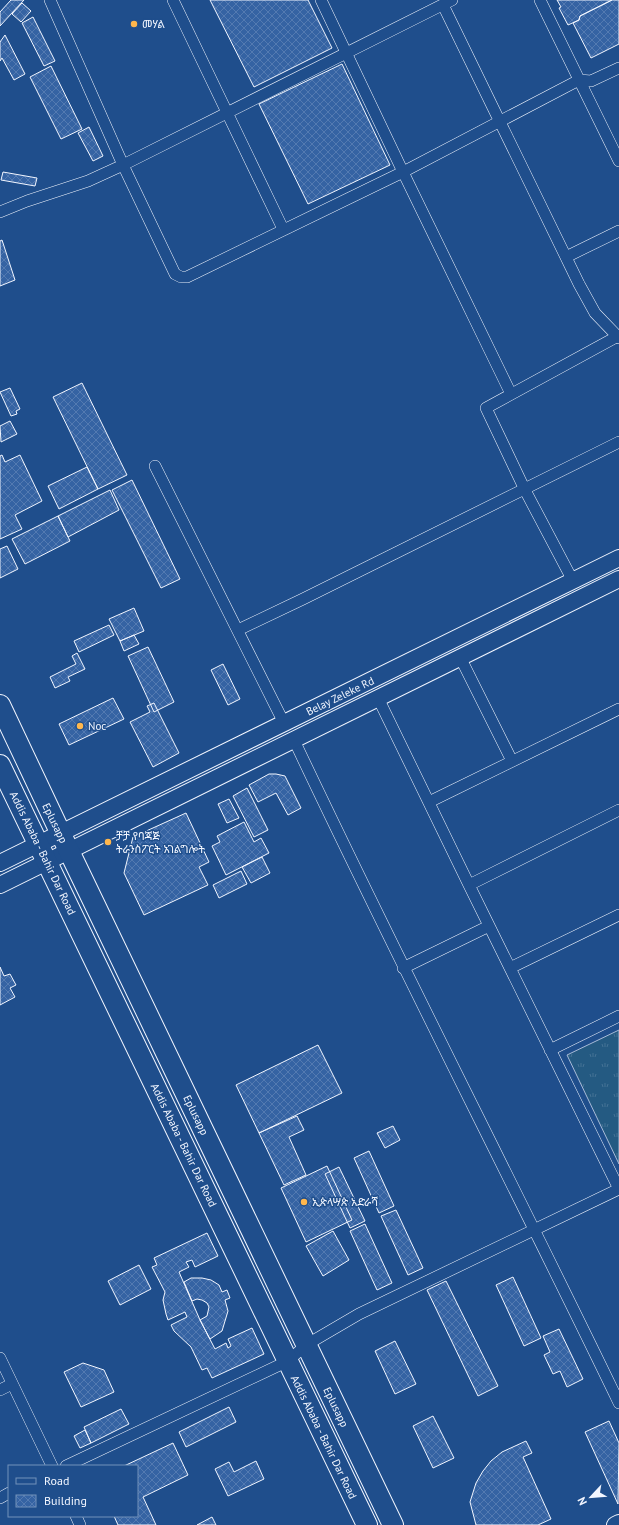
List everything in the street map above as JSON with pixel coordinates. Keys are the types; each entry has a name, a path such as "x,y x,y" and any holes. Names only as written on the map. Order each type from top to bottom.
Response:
{"highway":[{"name":"Eplusapp","path":"0,705 60,833 393,1525"},
{"name":"Addis Ababa - Bahir Dar Road","path":"0,765 367,1525"}],"street":[{"path":"50,0 123,165 175,274 181,277 187,277 403,172 579,80 591,81 619,68"},
{"path":"173,0 283,230"},
{"path":"321,0 511,394"},
{"path":"540,0 619,162"},
{"path":"0,212 27,201 88,181 123,165 447,3 501,122 566,257 595,313 619,337 486,408 525,490 573,581"},
{"path":"566,257 619,231"},
{"path":"238,630 525,490 619,442"},
{"path":"155,466 284,723 294,740 403,968 535,1230 619,1403"},
{"name":"Belay Zeleke Rd","path":"0,863 619,558"},
{"name":"Belay Zeleke Rd","path":"0,885 619,579"},
{"path":"452,641 512,761"},
{"path":"68,1465 288,1361 306,1345 359,1314 619,1189 378,698"},
{"path":"429,802 619,710"},
{"path":"469,885 619,810"},
{"path":"510,968 619,915"},
{"path":"403,968 489,926"},
{"path":"550,1050 619,1016"},
{"path":"0,1358 52,1465"},
{"path":"0,1390 12,1384"},
{"path":"614,1525 619,1523"}],"green space":[{"path":"619,1030 619,1164 567,1055"}],"building":[{"path":"11,0 24,0 0,26 0,12"},
{"path":"210,0 308,0 332,48 254,87"},
{"path":"557,0 612,0 580,16 579,20 568,25 559,8 561,7"},
{"path":"612,0 619,0 619,44 591,58 573,23 579,20 580,16"},
{"path":"22,3 31,11 21,22 12,14"},
{"path":"33,17 55,61 44,66 22,23"},
{"path":"5,35 25,74 14,80 2,58 0,61 0,42"},
{"path":"342,64 390,165 308,204 259,104"},
{"path":"51,66 82,129 61,139 30,77"},
{"path":"89,127 103,156 93,161 78,133"},
{"path":"3,172 37,178 35,186 1,180"},
{"path":"2,240 15,280 0,286 0,241"},
{"path":"82,383 127,475 98,489 53,397"},
{"path":"10,388 20,409 16,411 17,414 11,416 0,392"},
{"path":"10,421 17,434 1,442 0,426"},
{"path":"2,455 5,462 20,455 42,501 15,515 22,529 0,539 0,456"},
{"path":"87,467 98,489 59,509 48,486"},
{"path":"132,480 180,579 161,588 112,490"},
{"path":"110,490 119,510 68,537 58,516"},
{"path":"58,516 70,541 25,564 12,539"},
{"path":"7,546 18,569 0,578 0,549"},
{"path":"134,608 144,631 120,641 109,619"},
{"path":"109,625 114,635 79,652 74,641"},
{"path":"134,635 139,644 124,651 120,641"},
{"path":"148,647 174,702 154,712 128,656"},
{"path":"77,653 85,669 68,677 70,681 55,688 50,677 76,664 72,656"},
{"path":"223,664 240,699 228,705 211,670"},
{"path":"113,698 124,719 69,745 59,724"},
{"path":"154,703 179,753 153,767 130,722 150,712 147,706"},
{"path":"269,774 285,776 301,808 288,815 276,793 258,802 249,785"},
{"path":"247,788 268,830 254,837 233,796"},
{"path":"229,799 239,818 227,823 218,804"},
{"path":"186,813 209,862 199,867 208,885 144,915 124,873 133,837"},
{"path":"244,822 254,842 261,838 269,853 226,875 212,846 220,842 217,836"},
{"path":"262,857 270,873 251,883 242,867"},
{"path":"241,871 247,884 219,898 213,885"},
{"path":"0,967 4,976 10,974 16,985 10,988 15,997 0,1005"},
{"path":"318,1045 342,1093 259,1133 236,1085"},
{"path":"297,1116 304,1130 289,1137 306,1175 284,1185 259,1133"},
{"path":"393,1126 400,1140 385,1148 377,1133"},
{"path":"369,1151 394,1206 379,1213 354,1158"},
{"path":"327,1166 352,1220 306,1242 281,1188"},
{"path":"339,1167 365,1221 350,1228 325,1174"},
{"path":"396,1210 423,1268 408,1275 381,1216"},
{"path":"365,1224 392,1283 377,1290 350,1231"},
{"path":"333,1231 349,1260 323,1276 306,1246"},
{"path":"207,1233 218,1256 195,1267 192,1260 186,1262 189,1267 179,1272 200,1320 215,1349 226,1343 228,1348 231,1346 228,1339 252,1328 264,1354 212,1378 207,1368 202,1370 191,1347 174,1331 171,1325 187,1317 185,1312 168,1320 163,1300 165,1292 152,1267 157,1265 154,1258"},
{"path":"139,1265 151,1289 120,1305 108,1281"},
{"path":"513,1277 541,1338 524,1346 496,1285"},
{"path":"191,1278 211,1280 219,1285 222,1292 227,1290 230,1298 225,1300 228,1311 222,1331 210,1339 200,1320 207,1316 209,1307 207,1303 202,1300 197,1299 192,1301 184,1282"},
{"path":"446,1281 498,1386 478,1396 427,1290"},
{"path":"559,1329 583,1379 567,1387 560,1371 553,1374 544,1355 550,1352 543,1336"},
{"path":"395,1341 416,1384 395,1394 375,1351"},
{"path":"83,1363 104,1370 114,1392 81,1407 64,1372"},
{"path":"229,1407 236,1422 186,1447 179,1432"},
{"path":"121,1409 129,1424 91,1443 84,1427"},
{"path":"433,1416 454,1458 433,1468 413,1426"},
{"path":"609,1421 619,1443 618,1504 585,1432"},
{"path":"85,1430 91,1443 80,1448 74,1436"},
{"path":"526,1441 532,1453 523,1457 551,1519 538,1525 476,1525 470,1502 476,1483 483,1471 491,1461 502,1452"},
{"path":"173,1443 188,1475 143,1497 156,1525 118,1525 114,1517 138,1517 138,1465 126,1465"},
{"path":"256,1461 264,1479 228,1496 215,1469 229,1462 234,1472"},
{"path":"212,1517 216,1525 197,1525"}],"place":[{"name":"መሃል","path":"134,24"},
{"name":"Noc","path":"80,726"},
{"name":"ቻቻ የባጃጅ ትራንስፖርት አገልግሎት","path":"108,842"},
{"name":"ኢጵላሣጵ አድራሻ","path":"304,1202"}]}
